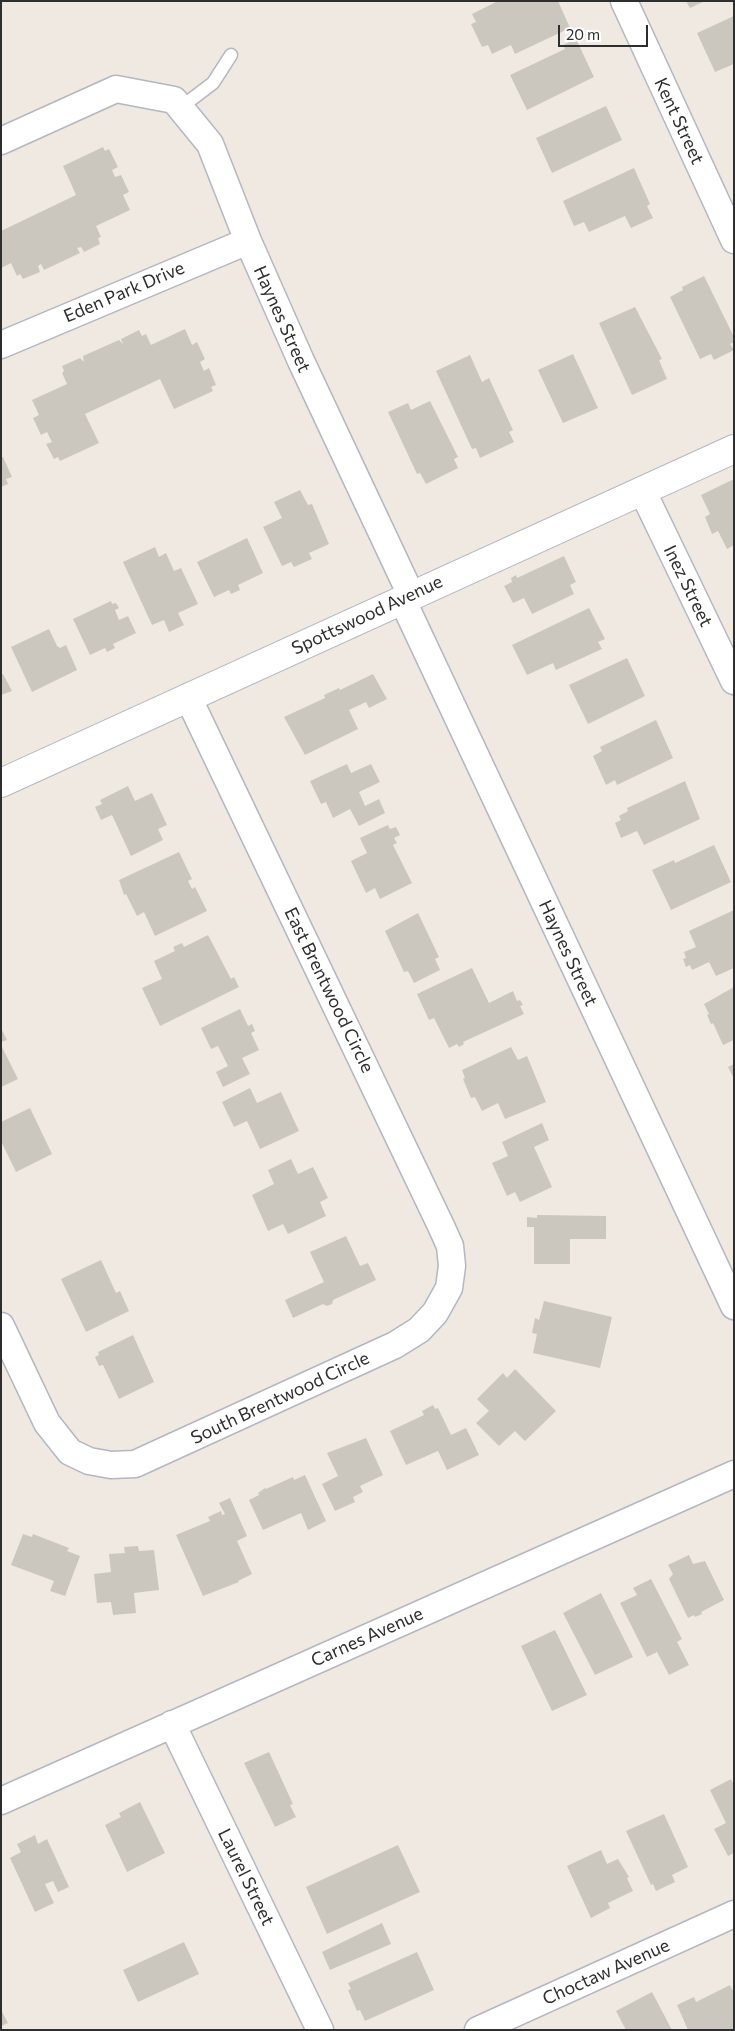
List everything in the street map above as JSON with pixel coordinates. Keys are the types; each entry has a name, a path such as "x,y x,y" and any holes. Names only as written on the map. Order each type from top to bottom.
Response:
{"street":[{"name":"Kent Street","path":"624,1 734,240"},
{"name":"Haynes Street","path":"1,141 116,89 174,100 210,144 248,241 406,597 734,1306"},
{"name":"Eden Park Drive","path":"1,345 248,241"},
{"name":"Spottswood Avenue","path":"1,783 406,597 734,450"},
{"name":"Inez Street","path":"643,492 734,681"},
{"name":"East Brentwood Circle","path":"188,697 450,1246 452,1266 448,1288"},
{"name":"South Brentwood Circle","path":"1,1326 52,1430 70,1452 89,1461 111,1465 135,1464 395,1344 419,1330 435,1313 448,1288"},
{"name":"Carnes Avenue","path":"1,1801 734,1474"},
{"name":"Laurel Street","path":"172,1724 320,2030"},
{"name":"Choctaw Avenue","path":"478,2030 734,1914"}],"lane":[{"path":"180,108 213,83 231,55"}],"building":[{"path":"498,1 558,1 570,28 515,54 511,45 492,54 488,45 482,47 471,24 476,22 472,14"},
{"path":"686,1 705,1 690,8"},
{"path":"734,16 734,64 715,72 697,33"},
{"path":"576,39 594,77 527,110 510,75 565,49 563,45"},
{"path":"606,106 622,140 552,173 536,138"},
{"path":"103,147 105,151 109,149 118,167 112,170 115,177 121,175 129,192 123,195 130,210 96,226 101,237 98,238 100,244 84,252 81,247 77,248 80,253 44,270 41,264 38,266 40,272 23,279 20,274 17,276 11,263 1,268 1,231 76,195 63,166"},
{"path":"634,168 650,204 647,206 653,218 631,228 625,216 589,232 584,222 574,226 563,201"},
{"path":"704,276 734,337 734,342 730,344 734,350 714,360 711,354 700,359 670,297 683,290 682,287"},
{"path":"635,307 662,359 659,360 667,379 632,395 599,323"},
{"path":"185,329 192,345 197,342 205,359 200,362 204,371 209,368 216,385 211,387 213,391 174,409 160,379 85,414 99,443 60,461 58,457 54,459 46,444 52,442 47,432 41,435 33,418 39,415 32,400 67,384 62,373 64,371 62,366 80,358 84,362 83,356 119,340 123,344 121,339 139,330 142,336 146,334 151,345"},
{"path":"573,354 598,408 563,423 538,370"},
{"path":"470,355 482,382 489,378 513,430 509,432 514,442 480,458 476,448 472,449 436,371"},
{"path":"430,401 458,457 454,459 458,468 426,484 420,473 417,474 388,412 408,403 411,410"},
{"path":"1,457 3,457 12,477 6,479 8,484 1,487"},
{"path":"734,479 734,545 727,549 718,531 712,534 705,517 710,514 701,495"},
{"path":"300,490 308,505 312,504 329,544 309,553 312,559 294,567 291,562 282,566 263,527 282,518 274,502"},
{"path":"247,538 263,573 238,585 240,590 231,594 229,590 214,597 197,562"},
{"path":"155,547 159,557 166,553 174,571 181,568 198,604 178,613 184,625 169,632 164,620 152,625 123,562"},
{"path":"564,556 576,582 570,585 574,594 532,614 524,598 513,603 504,586 512,582 511,578 516,575 517,578"},
{"path":"111,601 112,604 116,603 119,608 115,610 119,620 128,616 136,633 113,644 115,648 107,652 105,648 90,655 73,619"},
{"path":"589,608 605,639 598,642 602,649 556,670 553,663 527,675 512,645"},
{"path":"49,629 57,646 60,648 66,645 77,670 32,692 11,647"},
{"path":"627,658 645,696 588,724 569,685"},
{"path":"3,674 12,691 1,695 1,675"},
{"path":"373,674 387,699 369,708 366,702 349,710 358,729 305,755 284,717 325,698 324,695 339,688 340,690"},
{"path":"656,720 673,758 617,785 615,780 606,785 593,756 602,751 600,747"},
{"path":"347,764 351,773 371,764 380,782 359,792 365,806 379,799 385,813 359,826 350,809 333,818 326,802 321,804 310,781"},
{"path":"685,781 700,819 644,845 637,831 621,838 615,823 621,820 619,816 628,811 627,808"},
{"path":"128,786 135,801 152,793 167,825 158,829 163,840 131,856 112,815 101,820 95,807 102,804 100,800"},
{"path":"388,825 390,829 396,827 400,835 394,838 397,843 393,845 412,883 380,899 375,888 366,893 351,861 367,853 360,838"},
{"path":"714,845 731,882 671,910 652,870 674,860 675,863"},
{"path":"179,852 192,879 188,881 192,889 195,887 207,911 155,936 144,912 137,916 126,894 124,895 119,880"},
{"path":"734,910 734,968 716,976 709,962 692,970 690,965 686,967 683,959 686,958 684,952 696,947 689,931"},
{"path":"418,913 439,957 435,959 440,970 414,983 408,971 404,972 385,931"},
{"path":"208,935 231,979 234,977 239,987 160,1026 142,988 162,979 154,961 175,951 173,947 182,943 184,947"},
{"path":"472,968 489,1003 513,991 517,1001 520,1000 523,1005 520,1006 524,1014 463,1042 464,1044 459,1047 457,1044 449,1048 434,1018 429,1020 417,994"},
{"path":"734,987 734,1040 723,1045 713,1023 711,1024 704,1004"},
{"path":"240,1009 248,1026 252,1024 255,1031 251,1033 259,1050 242,1058 250,1074 223,1087 216,1072 228,1066 218,1046 211,1049 201,1028"},
{"path":"1,1028 7,1040 1,1042"},
{"path":"1,1045 18,1079 1,1087"},
{"path":"511,1047 518,1060 527,1056 546,1102 505,1119 498,1103 482,1111 475,1097 471,1098 463,1079 465,1078 462,1070"},
{"path":"734,1064 734,1079 728,1067"},
{"path":"250,1088 257,1103 281,1092 299,1131 260,1149 247,1121 234,1127 222,1102"},
{"path":"30,1108 52,1154 16,1172 1,1141 1,1122"},
{"path":"542,1123 549,1140 534,1147 552,1187 520,1202 515,1192 507,1196 492,1163 508,1156 502,1142"},
{"path":"291,1159 298,1174 313,1167 328,1198 320,1202 326,1216 288,1234 283,1224 268,1231 252,1195 274,1184 268,1170"},
{"path":"537,1215 606,1216 606,1239 570,1239 570,1264 534,1264 534,1227 527,1227 527,1217 537,1218"},
{"path":"346,1236 360,1266 368,1263 376,1280 333,1300 332,1304 327,1306 323,1304 293,1318 285,1300 324,1282 310,1252"},
{"path":"101,1260 116,1293 120,1291 129,1311 86,1332 61,1279"},
{"path":"544,1301 612,1317 600,1368 533,1353 537,1334 532,1333 535,1318 539,1320"},
{"path":"133,1335 154,1382 119,1399 103,1365 99,1366 95,1357 99,1355 98,1352"},
{"path":"515,1369 556,1411 525,1441 515,1431 499,1446 476,1423 489,1411 477,1399 503,1373 507,1378"},
{"path":"433,1405 435,1409 438,1408 451,1435 466,1428 479,1455 447,1470 438,1451 406,1465 390,1431 424,1415 422,1411"},
{"path":"366,1438 383,1475 360,1486 363,1492 353,1497 355,1502 335,1511 322,1484 338,1476 327,1453"},
{"path":"305,1475 326,1521 308,1530 301,1513 263,1530 249,1500 259,1495 258,1493 265,1488 293,1477 294,1480"},
{"path":"230,1498 247,1536 237,1541 252,1574 239,1582 203,1596 176,1535 210,1521 208,1517 221,1511 222,1515 225,1514 219,1503"},
{"path":"23,1534 32,1537 33,1534 69,1548 67,1551 80,1556 65,1596 50,1591 54,1581 11,1565"},
{"path":"138,1546 139,1551 154,1550 159,1590 134,1593 136,1613 113,1615 111,1602 97,1603 94,1574 111,1572 109,1554 125,1553 124,1547"},
{"path":"689,1555 693,1564 705,1561 724,1600 701,1612 702,1614 688,1618 669,1579 673,1574 668,1565"},
{"path":"651,1579 682,1639 677,1642 689,1665 669,1675 657,1652 647,1657 620,1603 637,1595 633,1588"},
{"path":"601,1593 633,1657 595,1675 563,1613"},
{"path":"555,1630 587,1695 552,1711 521,1646"},
{"path":"269,1752 293,1804 290,1805 296,1817 275,1827 244,1763"},
{"path":"731,1779 734,1785 734,1853 728,1856 714,1829 726,1823 710,1790"},
{"path":"140,1802 165,1853 127,1872 105,1825 121,1817 119,1813"},
{"path":"664,1814 688,1867 672,1875 675,1882 656,1891 653,1884 651,1885 626,1831"},
{"path":"35,1835 38,1844 47,1839 69,1887 58,1892 53,1881 45,1884 54,1903 35,1912 10,1858 21,1852 17,1844"},
{"path":"398,1845 420,1892 327,1934 306,1887"},
{"path":"601,1850 607,1864 618,1859 629,1877 627,1878 633,1891 608,1903 610,1908 591,1918 567,1866"},
{"path":"382,1923 391,1944 330,1970 322,1952"},
{"path":"184,1942 199,1974 138,2002 123,1970"},
{"path":"417,1952 434,1990 365,2021 360,2010 357,2011 348,1990 351,1989 348,1983"},
{"path":"730,1985 734,1993 734,2030 688,2030 677,2005 694,1997 696,2002"},
{"path":"652,1992 672,2030 626,2030 616,2011"},
{"path":"1,2010 8,2023 1,2026"}]}
